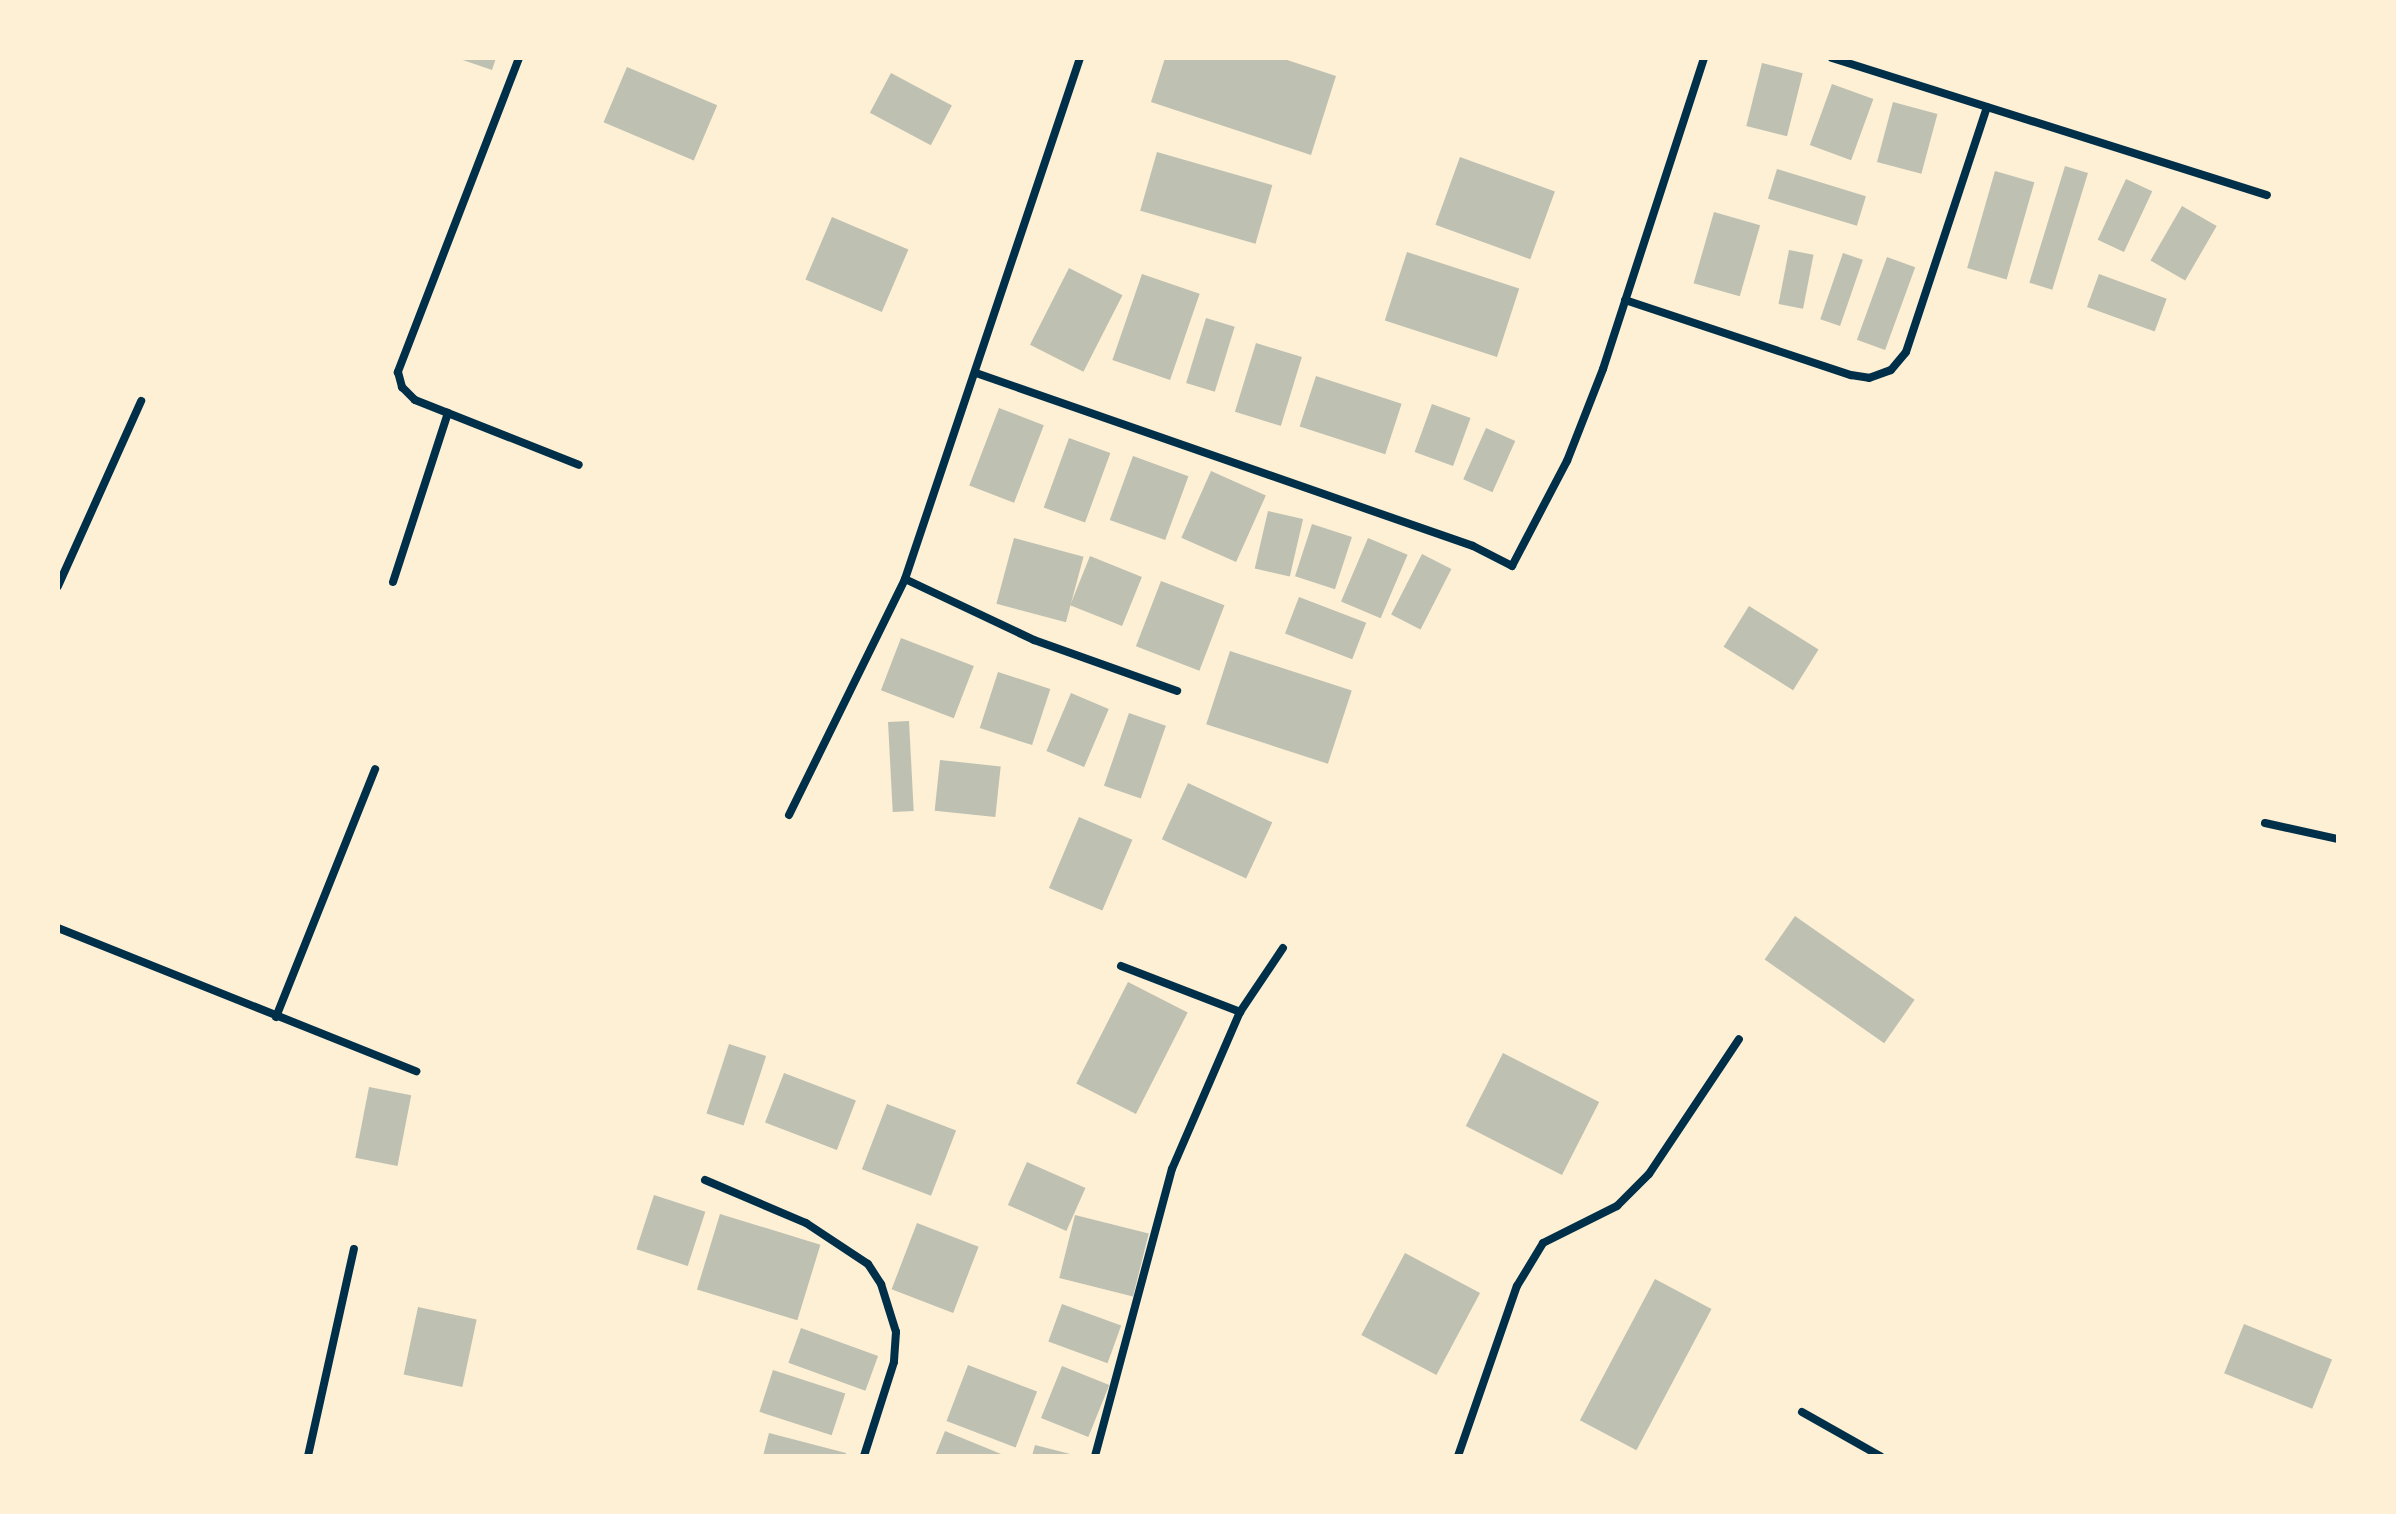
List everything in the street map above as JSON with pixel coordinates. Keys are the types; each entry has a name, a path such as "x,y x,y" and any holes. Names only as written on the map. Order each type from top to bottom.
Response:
{"street":[{"path":"519,58 398,372 402,387 415,400 579,465"},
{"path":"789,815 905,579 1080,58"},
{"path":"976,373 1473,546 1512,566 1567,461 1625,300 1704,58"},
{"path":"1832,58 2267,195"},
{"path":"1625,300 1851,375 1869,378 1891,370 1906,352 1987,107"},
{"path":"58,586 141,401"},
{"path":"393,582 448,413"},
{"path":"905,579 1034,640 1177,691"},
{"path":"276,1017 375,769"},
{"path":"2265,823 2338,839"},
{"path":"58,928 416,1071"},
{"path":"1095,1456 1172,1169 1240,1012 1283,948"},
{"path":"1121,966 1240,1012"},
{"path":"1458,1456 1517,1286 1543,1243 1617,1206 1649,1174 1739,1039"},
{"path":"705,1180 806,1223 868,1264 881,1284 896,1332 894,1362 864,1456"},
{"path":"308,1456 354,1249"},
{"path":"1802,1412 1880,1456"}],"building":[{"path":"457,58 496,58 492,70"},
{"path":"1165,58 1281,58 1336,76 1311,155 1151,102"},
{"path":"1762,63 1803,73 1787,136 1746,126"},
{"path":"627,67 717,105 694,161 604,122"},
{"path":"891,73 952,105 931,145 870,113"},
{"path":"1832,84 1873,99 1851,160 1810,145"},
{"path":"1893,102 1937,114 1921,174 1877,162"},
{"path":"1157,152 1272,185 1256,244 1140,211"},
{"path":"1460,157 1555,192 1530,259 1435,225"},
{"path":"2065,166 2088,173 2052,290 2029,283"},
{"path":"1777,169 1866,196 1857,226 1768,199"},
{"path":"1995,171 2034,182 2007,279 1967,268"},
{"path":"2126,179 2152,191 2124,252 2098,240"},
{"path":"2182,206 2217,226 2185,281 2150,261"},
{"path":"1714,212 1760,225 1740,296 1694,283"},
{"path":"832,217 908,249 882,312 805,280"},
{"path":"1789,250 1814,255 1803,309 1779,304"},
{"path":"1407,252 1519,288 1497,357 1385,320"},
{"path":"1843,253 1863,260 1840,326 1820,319"},
{"path":"1887,257 1915,267 1885,350 1857,340"},
{"path":"1069,268 1122,295 1083,372 1030,345"},
{"path":"1142,274 1200,294 1170,380 1112,360"},
{"path":"2099,274 2167,299 2155,332 2087,307"},
{"path":"1206,318 1235,327 1215,392 1186,383"},
{"path":"1256,343 1302,357 1281,426 1235,412"},
{"path":"1316,376 1402,404 1385,454 1300,426"},
{"path":"1432,404 1471,418 1453,466 1415,452"},
{"path":"999,408 1044,425 1014,503 969,485"},
{"path":"1486,428 1515,441 1492,492 1463,479"},
{"path":"1069,438 1110,453 1085,523 1044,508"},
{"path":"1133,456 1188,476 1165,540 1110,520"},
{"path":"1211,471 1266,495 1236,562 1181,538"},
{"path":"1268,511 1303,519 1290,577 1255,568"},
{"path":"1312,524 1352,537 1335,589 1295,576"},
{"path":"1014,538 1084,557 1066,622 996,604"},
{"path":"1368,538 1408,555 1381,618 1341,602"},
{"path":"1422,554 1451,569 1421,630 1391,615"},
{"path":"1090,556 1142,577 1122,626 1070,605"},
{"path":"1161,581 1224,605 1199,671 1136,646"},
{"path":"1299,597 1366,623 1352,659 1285,633"},
{"path":"1749,606 1819,649 1793,690 1724,647"},
{"path":"901,638 974,666 954,718 881,690"},
{"path":"1230,651 1352,691 1328,764 1206,724"},
{"path":"998,672 1050,689 1032,745 980,728"},
{"path":"1071,693 1109,709 1084,767 1046,751"},
{"path":"1129,713 1166,726 1141,799 1104,786"},
{"path":"909,721 914,811 893,812 888,722"},
{"path":"940,760 1001,766 995,817 935,811"},
{"path":"1188,783 1272,822 1246,878 1162,839"},
{"path":"1079,817 1132,840 1102,911 1049,888"},
{"path":"1795,916 1915,1000 1884,1043 1765,959"},
{"path":"1128,982 1188,1012 1136,1114 1076,1084"},
{"path":"729,1044 766,1056 744,1125 706,1113"},
{"path":"1503,1053 1599,1102 1562,1175 1466,1126"},
{"path":"784,1073 856,1101 837,1150 765,1122"},
{"path":"369,1087 411,1095 397,1166 355,1158"},
{"path":"887,1104 956,1131 931,1196 862,1169"},
{"path":"1027,1162 1085,1188 1066,1231 1008,1205"},
{"path":"654,1195 705,1212 688,1266 636,1249"},
{"path":"720,1214 820,1245 797,1320 697,1290"},
{"path":"1075,1215 1149,1233 1133,1296 1059,1278"},
{"path":"917,1223 979,1247 953,1313 892,1289"},
{"path":"1405,1253 1480,1293 1436,1375 1361,1335"},
{"path":"1655,1279 1712,1309 1636,1450 1580,1420"},
{"path":"1062,1304 1121,1326 1108,1363 1048,1342"},
{"path":"418,1307 477,1319 462,1387 404,1374"},
{"path":"2244,1324 2332,1360 2312,1409 2224,1373"},
{"path":"801,1328 878,1356 865,1391 788,1363"},
{"path":"968,1365 1037,1392 1016,1448 946,1421"},
{"path":"1062,1366 1109,1385 1088,1437 1041,1418"},
{"path":"773,1370 845,1393 832,1435 759,1412"},
{"path":"945,1431 1006,1456 935,1456"},
{"path":"769,1433 846,1453 846,1456 763,1456"},
{"path":"1035,1445 1074,1455 1074,1456 1032,1456"}]}
